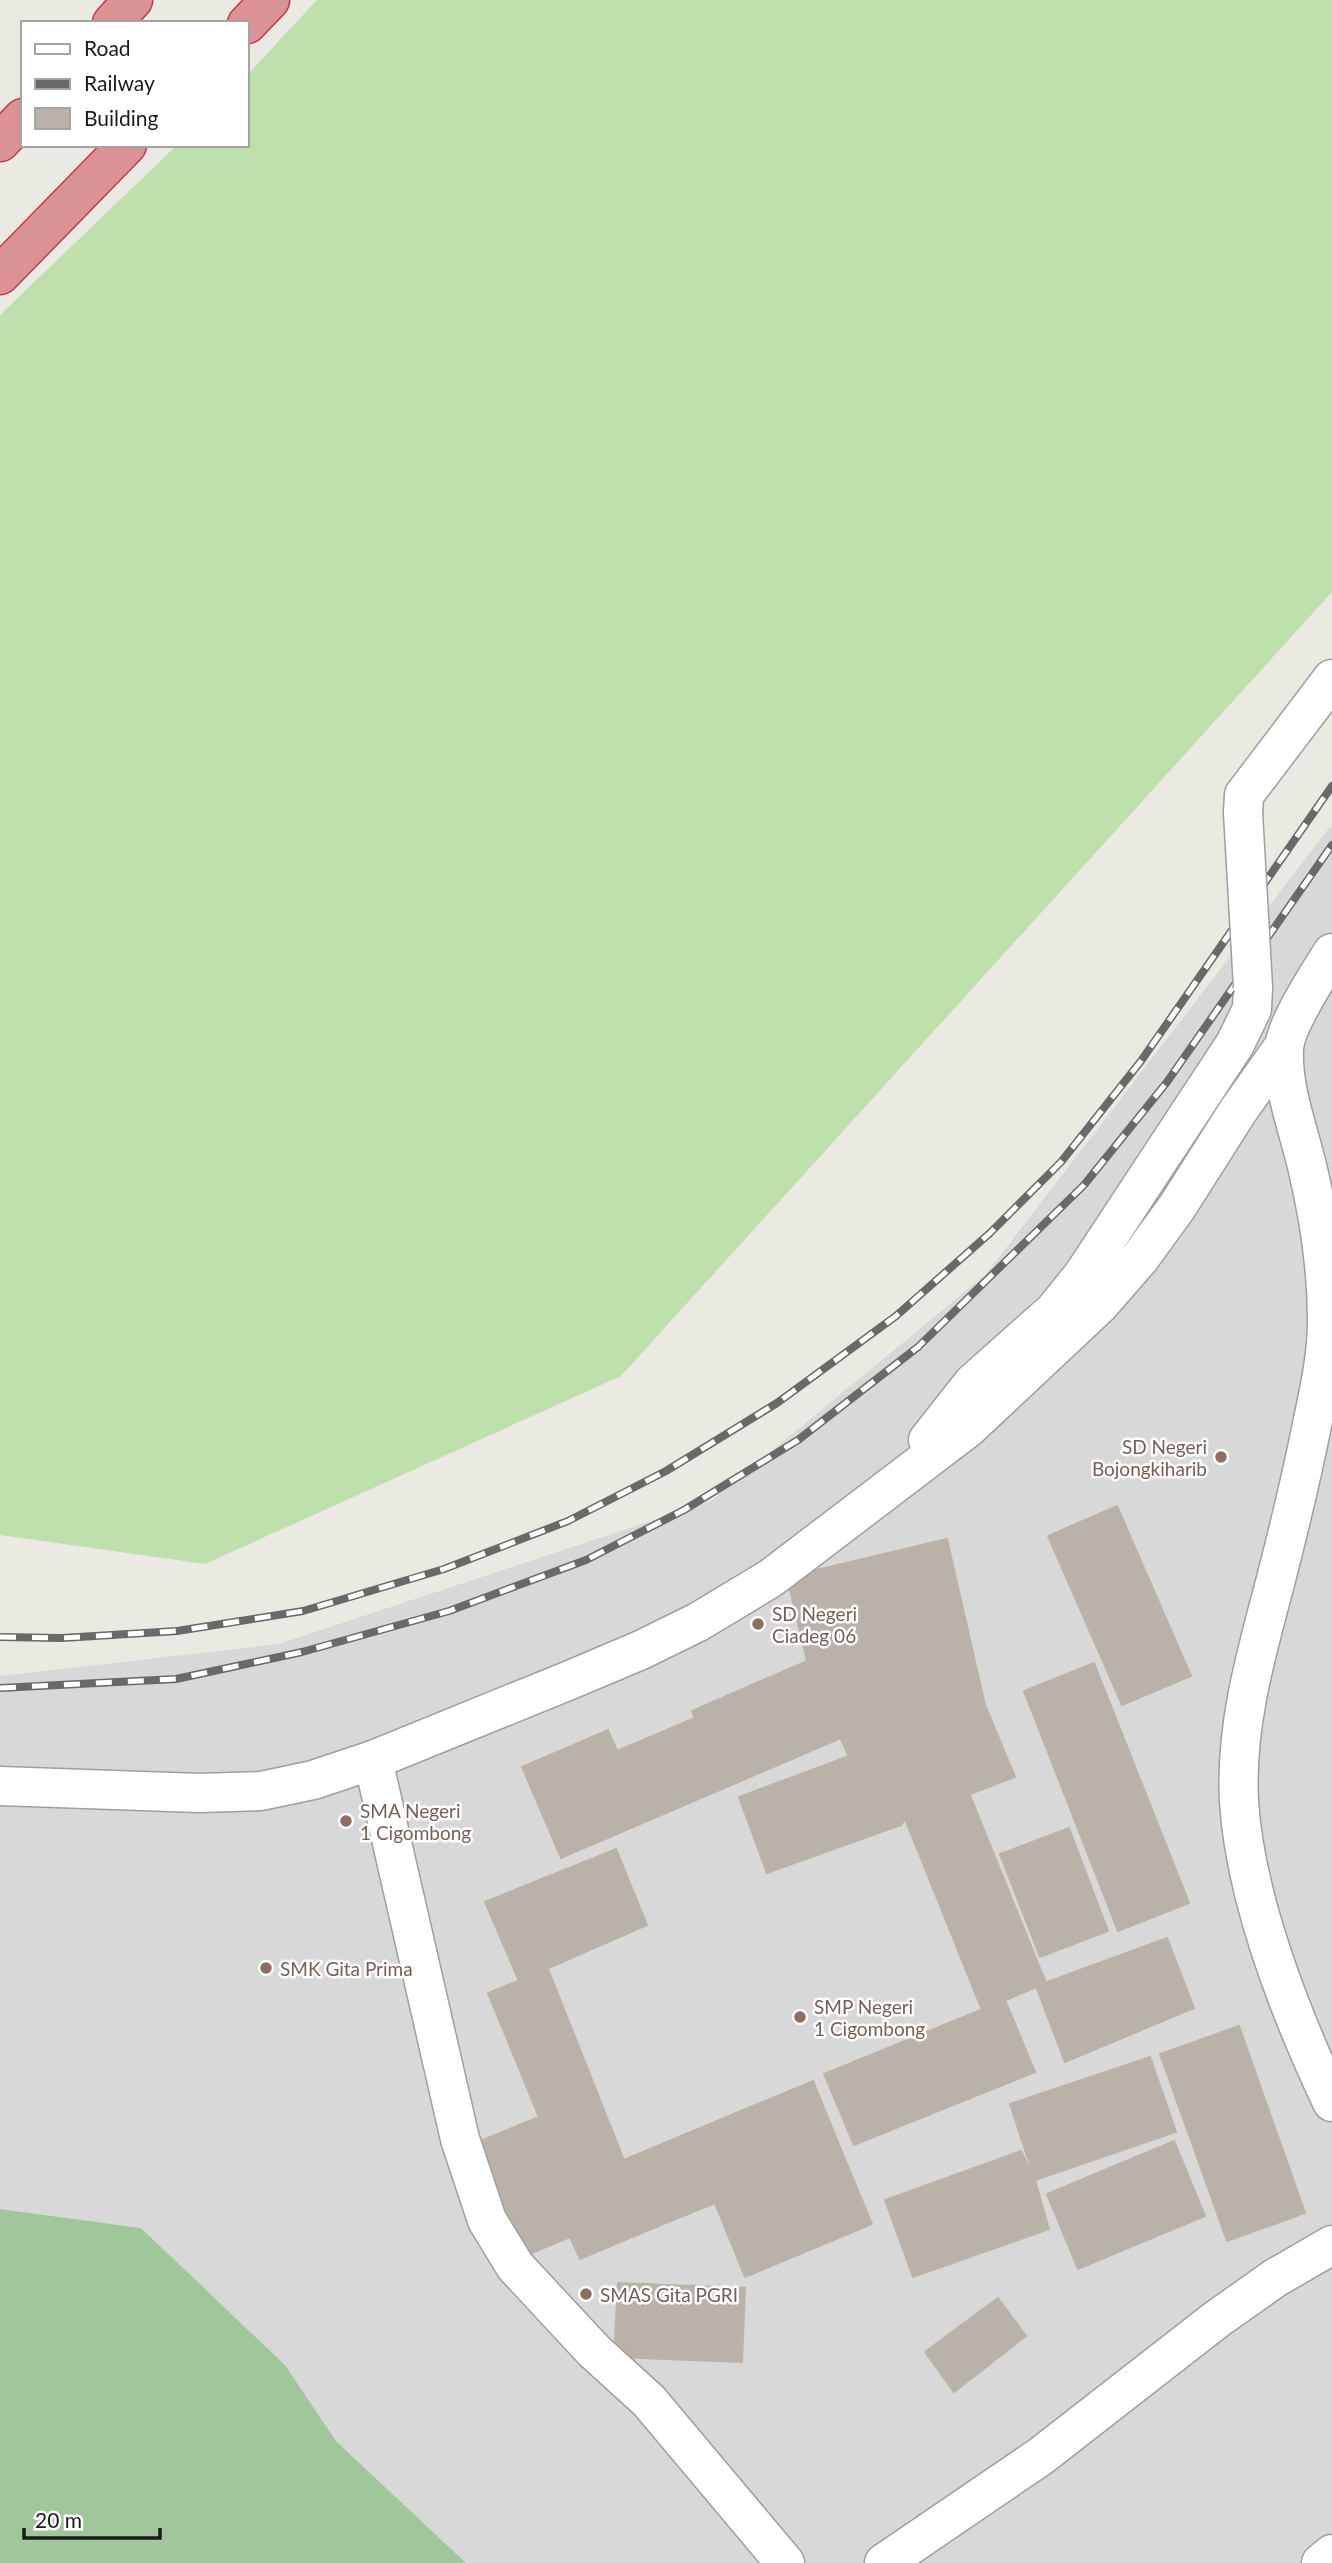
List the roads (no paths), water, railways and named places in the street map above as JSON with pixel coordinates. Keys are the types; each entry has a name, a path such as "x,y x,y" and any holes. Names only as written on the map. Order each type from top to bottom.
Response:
{"highway":[{"path":"114,21 133,0"},
{"path":"248,23 270,0"},
{"path":"0,142 21,120"},
{"path":"0,275 125,147"}],"street":[{"path":"893,1485 973,1383 1054,1311 1083,1275 1235,1044 1252,1009 1253,986 1244,795 1332,679"},
{"path":"0,1786 200,1793 261,1791 313,1780 373,1760 641,1650 698,1622 771,1578 968,1428 1100,1305 1140,1258 1177,1207 1238,1111 1284,1046 1300,1007 1332,953"},
{"path":"1284,1046 1286,1082 1315,1199 1325,1270 1327,1321 1324,1365 1301,1481 1259,1644 1244,1714 1238,1760 1246,1853 1263,1923 1284,1986 1332,2102"},
{"path":"373,1760 460,2139 487,2220 515,2266 594,2351 649,2402 785,2563"},
{"path":"884,2563 1041,2456 1217,2319 1275,2278 1332,2245"},
{"path":"1321,2563 1332,2554"}],"railway":[{"path":"0,1637 62,1638 177,1631 303,1611 444,1569 568,1521 666,1471 777,1403 896,1316 990,1233 1061,1162 1141,1061 1332,786"},
{"path":"0,1688 176,1679 302,1652 449,1611 586,1560 684,1510 798,1440 918,1347 1084,1185 1167,1082 1332,845"}],"place":[{"name":"SD Negeri Bojongkiharib","path":"1221,1457"},
{"name":"SD Negeri Ciadeg 06","path":"758,1624"},
{"name":"SMA Negeri 1 Cigombong","path":"346,1821"},
{"name":"SMK Gita Prima","path":"266,1968"},
{"name":"SMP Negeri 1 Cigombong","path":"800,2017"},
{"name":"SMAS Gita PGRI","path":"586,2294"}]}
